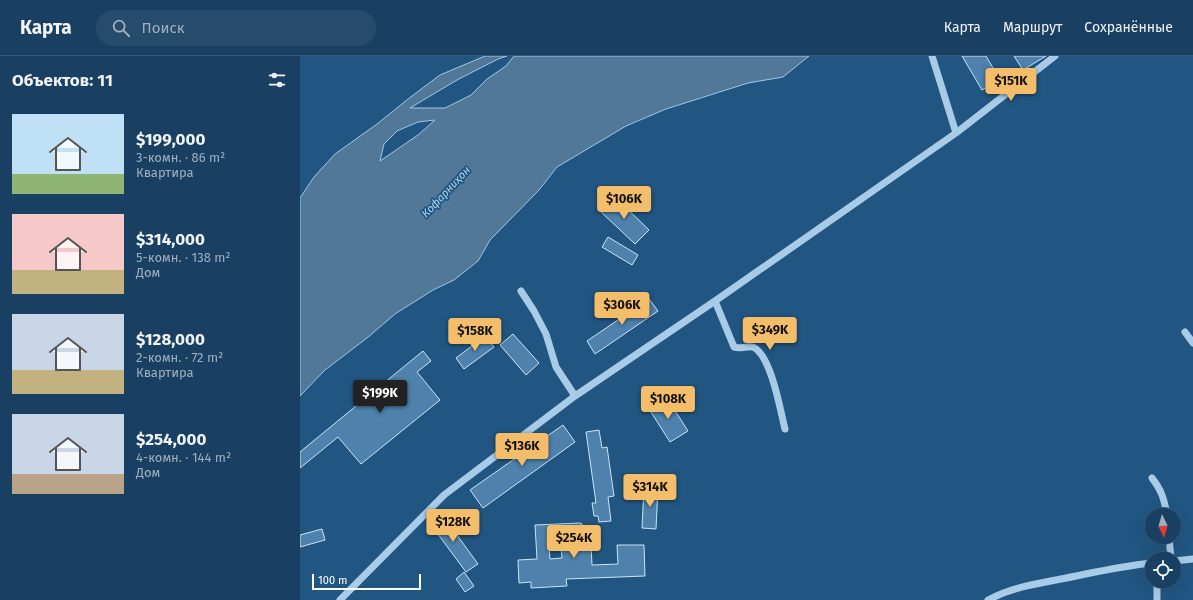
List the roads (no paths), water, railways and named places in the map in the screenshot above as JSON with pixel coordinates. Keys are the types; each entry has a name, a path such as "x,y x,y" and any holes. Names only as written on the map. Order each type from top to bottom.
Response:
{"street":[{"path":"932,56 956,133"},
{"path":"340,600 444,494 575,396 956,133 1055,56"},
{"path":"521,291 546,334 556,367 575,396"},
{"path":"716,300 734,347 738,349 756,348 763,358 775,387 785,429"},
{"path":"1185,332 1193,343"},
{"path":"1152,478 1164,497 1166,508"},
{"path":"1181,560 1193,559"},
{"path":"988,600 1003,592 1029,584 1111,568 1145,564"},
{"path":"1157,588 1157,600"}],"water":[{"name":"Кофарниҳон","path":"485,56 507,56 457,80 410,108 445,108 471,95 487,79 506,66 514,56 809,56 783,77 748,83 666,109 626,126 557,167 539,190 490,240 478,261 454,280 433,290 395,314 367,338 325,370 300,396 300,198 314,177 335,154 377,124 440,75","holes":["435,120 418,135 380,161 384,144 397,131 418,122"]}]}
